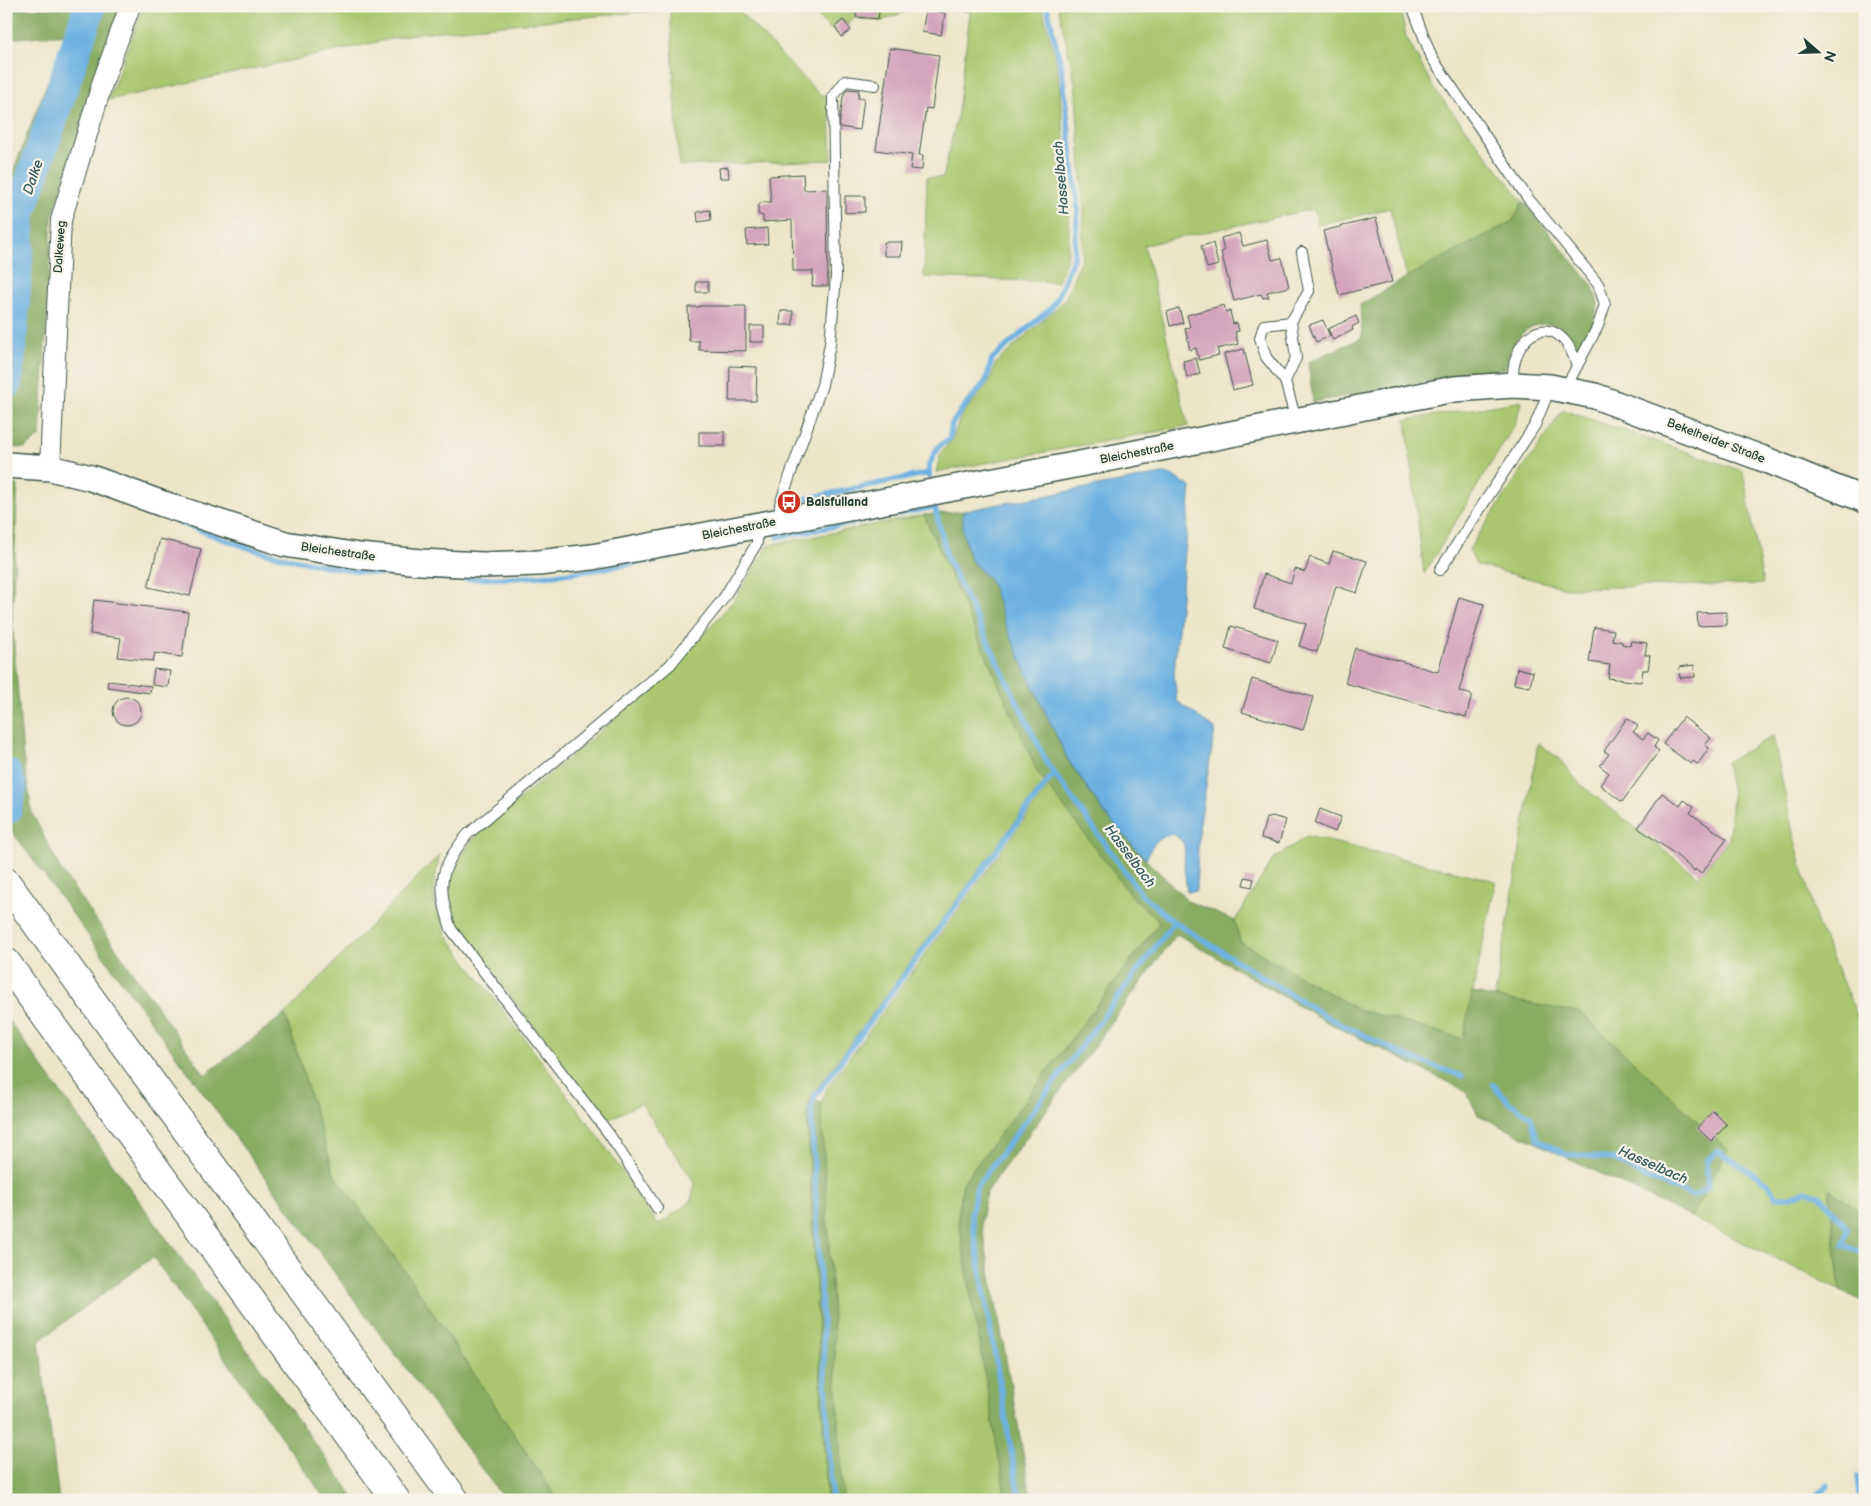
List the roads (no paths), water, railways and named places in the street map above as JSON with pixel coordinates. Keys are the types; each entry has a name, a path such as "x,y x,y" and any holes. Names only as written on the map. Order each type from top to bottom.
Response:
{"highway":[{"path":"6,882 455,1500"},
{"path":"6,962 396,1500"}],"street":[{"name":"Dalkeweg","path":"43,467 60,220 102,81 130,6"},
{"name":"Bleichestraße","path":"6,465 43,467 90,478 285,544 359,556 421,562 483,565 538,563 592,557 1454,389 1513,385 1557,388"},
{"name":"Bekelheider Straße","path":"1557,388 1605,399 1865,500"}],"lane":[{"path":"1412,6 1432,58 1527,197 1598,284 1604,304 1598,326 1577,366 1557,388 1535,425 1440,570"},
{"path":"657,1208 609,1134 451,929 442,901 441,885 444,872 454,851 468,834 670,665 723,599 780,504 822,385 830,344 836,277 833,97 845,81 875,85"},
{"path":"1286,381 1296,358 1291,322 1309,291 1302,252"},
{"path":"1291,322 1264,325 1260,338 1266,356 1286,381 1296,421"},
{"path":"1513,385 1514,360 1521,345 1536,331 1545,330 1552,332 1565,342 1573,353 1577,366"}],"water":[{"path":"1167,473 1191,487 1174,674 1177,701 1215,729 1199,829 1196,891 1187,892 1183,842 1174,834 1163,837 1150,850 1146,860 1106,815 1068,760 1006,626 991,582 970,559 963,532 963,511"}],"waterway":[{"name":"Dalke","path":"6,384 11,346 20,213 90,6"},
{"name":"Hasselbach","path":"929,477 929,465 938,447 949,439 952,424 986,381 992,359 1051,308 1058,297 1074,256 1078,210 1062,71 1047,6"},
{"path":"805,499 929,473"},
{"name":"Hasselbach","path":"934,504 948,560 1048,765 1141,894 1174,922 1327,1017 1408,1057 1462,1076"},
{"path":"778,537 934,507"},
{"path":"177,522 246,547 290,559 361,571 434,577 506,578 566,574 616,567 739,543"},
{"path":"832,1500 811,1109 815,1096 1054,773"},
{"name":"Dalke","path":"6,774 11,788 6,809"},
{"path":"1025,1500 1018,1491 971,1214 977,1186 1174,922"},
{"name":"Hasselbach","path":"1493,1085 1509,1102 1531,1117 1537,1139 1565,1154 1614,1159 1644,1177 1694,1196 1708,1187 1706,1161 1717,1151 1768,1183 1776,1197 1791,1197 1806,1191 1820,1196 1848,1229 1843,1245 1860,1251 1865,1250"},
{"path":"1857,1476 1860,1500"},
{"path":"1812,1500 1827,1485"}],"place":[{"name":"Balsfulland","path":"789,502"}]}
